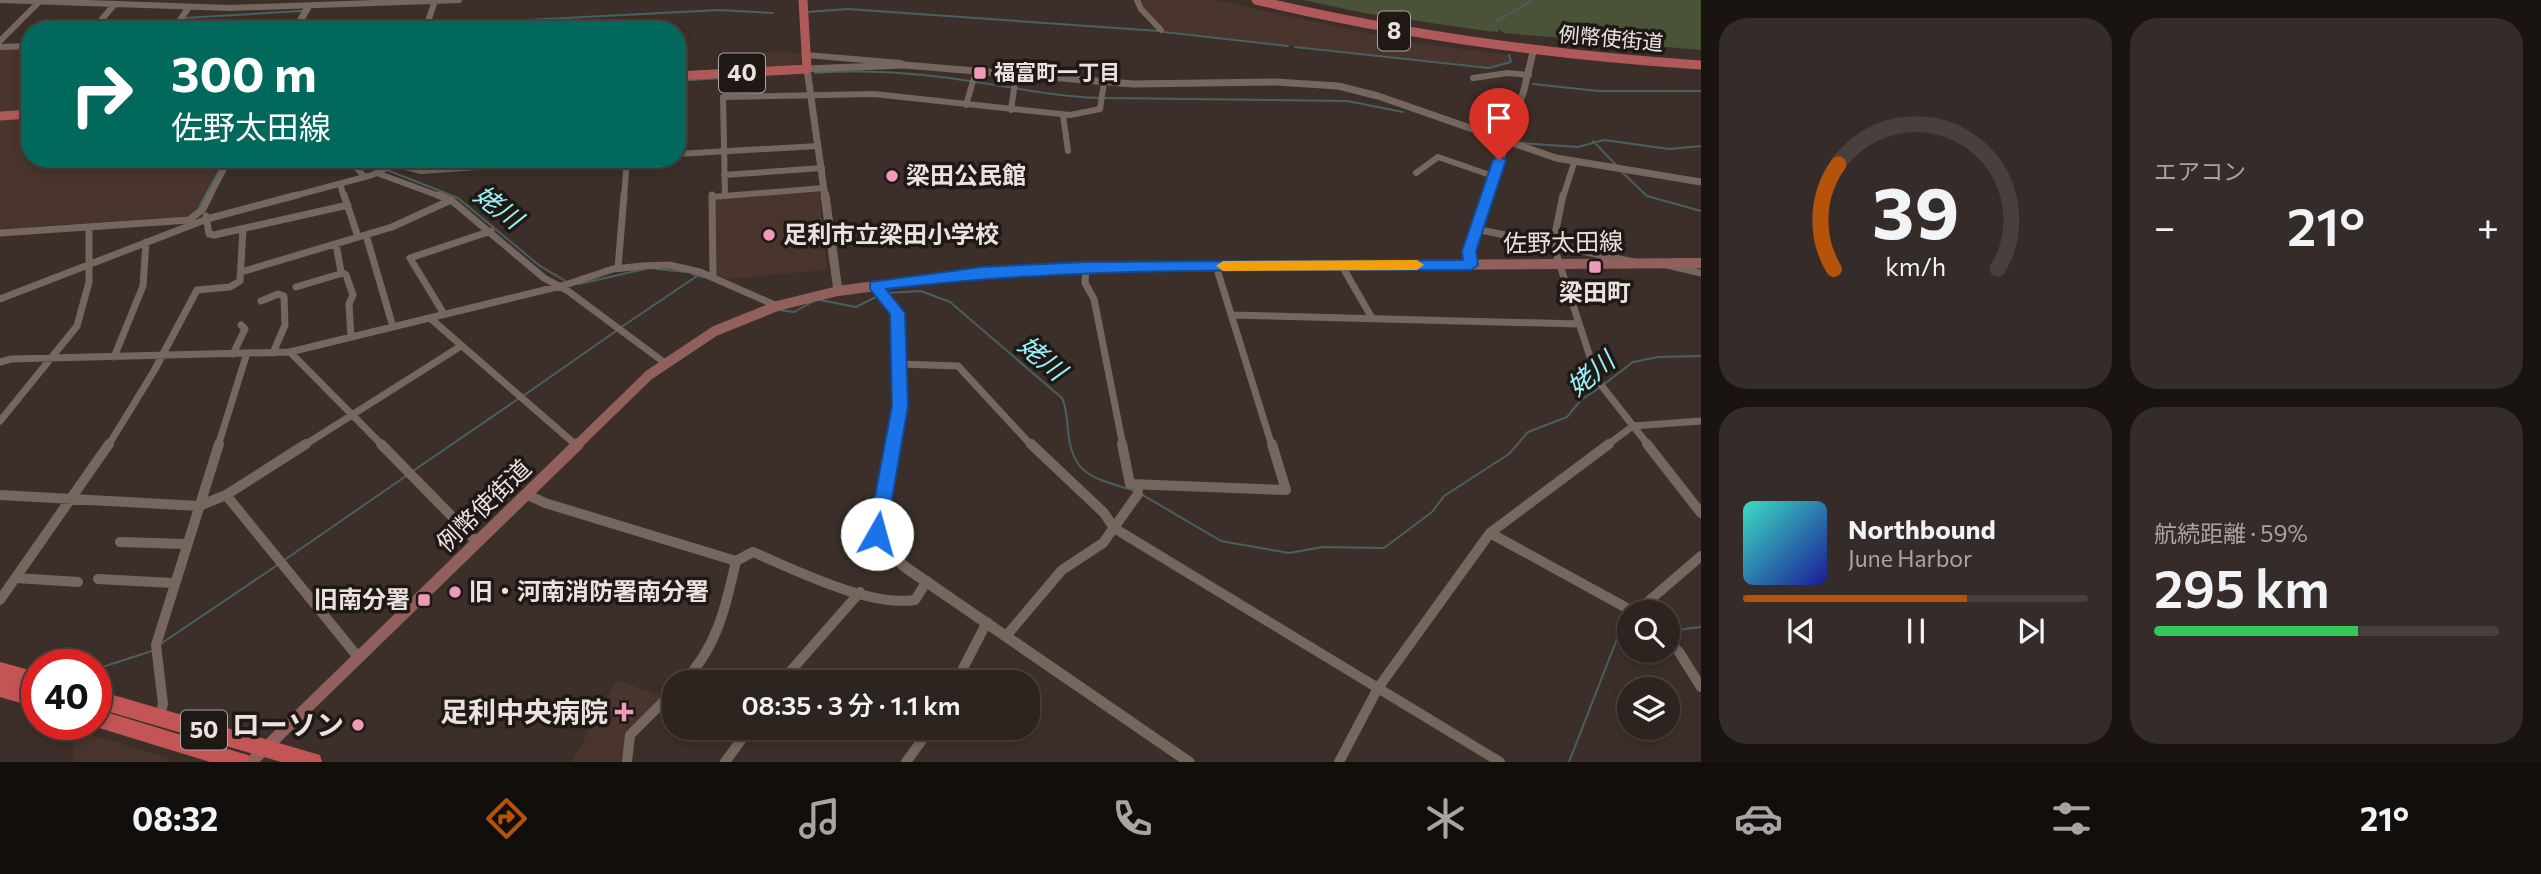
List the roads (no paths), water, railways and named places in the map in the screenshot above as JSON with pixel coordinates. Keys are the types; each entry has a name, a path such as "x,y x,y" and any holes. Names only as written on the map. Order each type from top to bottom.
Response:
{"highway":[{"path":"0,671 21,677"},
{"path":"0,688 21,694"},
{"name":"50","path":"112,704 313,762"},
{"name":"50","path":"112,723 241,762"}],"main road":[{"path":"803,0 807,69"},
{"name":"8","path":"1256,0 1384,29 1534,51"},
{"name":"例幣使街道","path":"1534,51 1701,65"},
{"name":"40","path":"686,76 807,69"},
{"path":"0,116 21,115"},
{"name":"佐野太田線","path":"838,290 880,290 982,272 1086,267 1701,263"},
{"name":"例幣使街道","path":"251,762 576,444 665,363 715,331 773,307 838,290"}],"street":[{"path":"1,0 189,7 308,7 459,0"},
{"path":"1137,0 1141,9 1161,30"},
{"path":"428,21 435,1"},
{"path":"0,41 38,3"},
{"path":"100,21 113,6"},
{"path":"179,21 189,7"},
{"path":"300,21 308,7"},
{"path":"0,47 21,46"},
{"name":"例幣使街道","path":"1471,265 1468,256 1529,75 1534,51"},
{"path":"806,55 1104,82 1276,82 1338,86 1378,96 1505,143 1574,163 1701,182"},
{"path":"838,290 807,69 904,65"},
{"path":"965,105 976,71"},
{"path":"1473,78 1508,73 1529,75"},
{"path":"1011,110 1016,75"},
{"path":"724,194 723,97 810,93 874,94 1063,115 1100,109 1104,82"},
{"path":"1063,115 1068,151"},
{"path":"686,153 818,146"},
{"path":"1416,173 1438,158 1493,176"},
{"path":"1574,163 1564,191 1553,244 1601,385 1701,513"},
{"path":"724,174 822,167"},
{"path":"0,233 181,221 195,217 203,209 224,168"},
{"path":"356,168 365,177"},
{"path":"0,299 89,262 206,219 365,177 387,168"},
{"path":"414,168 421,171 442,168"},
{"path":"618,268 626,168"},
{"path":"379,172 451,200 544,278 562,286 665,363"},
{"path":"340,184 390,300 393,327"},
{"path":"713,276 712,195 824,188"},
{"path":"241,272 392,227 451,200"},
{"path":"203,209 211,235 348,205"},
{"path":"0,421 77,326 85,305 89,228"},
{"path":"0,600 73,499 162,356 197,290 233,286 240,281 243,229"},
{"path":"1476,229 1635,263"},
{"path":"444,314 410,258 491,231"},
{"path":"114,357 136,311 148,269 146,242"},
{"path":"336,244 343,273 353,296 349,304 351,337"},
{"path":"1662,263 1701,273"},
{"path":"0,362 51,358 290,352 562,286 618,268 669,265 713,276 773,307"},
{"path":"1086,267 1086,283 1094,299 1130,484 1286,490 1216,266"},
{"path":"1342,266 1372,318"},
{"path":"296,287 343,273"},
{"path":"0,289 8,294"},
{"path":"880,290 898,313 899,414 877,534 892,557 1189,762"},
{"path":"261,301 273,295 284,296 287,309 286,329 273,353"},
{"path":"1231,315 1580,324"},
{"path":"430,318 576,444"},
{"path":"233,354 245,329 241,325"},
{"path":"0,495 199,506 226,495 461,346"},
{"path":"290,352 477,541"},
{"path":"159,717 163,704 157,647 173,583 247,354"},
{"path":"899,364 958,366 1052,467 1104,513 1114,528 1500,762"},
{"path":"1339,762 1378,688 1490,533 1633,426 1701,421"},
{"path":"1007,635 1062,570 1103,543 1138,494 1137,485"},
{"path":"526,494 545,503 736,561 753,552 860,592 911,601 918,597 927,581"},
{"path":"226,495 358,657"},
{"path":"1490,533 1617,602"},
{"path":"120,541 185,544"},
{"path":"1649,600 1701,556"},
{"path":"694,670 707,656 718,636 736,561"},
{"path":"16,578 78,582"},
{"path":"98,579 173,583"},
{"path":"792,670 860,592"},
{"path":"962,670 987,622"},
{"path":"1680,654 1701,687"},
{"path":"627,762 630,735 662,703"},
{"path":"725,762 741,740"},
{"path":"907,762 923,740"}],"waterway":[{"path":"1497,21 1533,0"},
{"path":"808,12 848,9 1159,31"},
{"path":"506,21 719,10 773,13"},
{"path":"184,18 301,11"},
{"path":"1164,32 1288,46"},
{"path":"1295,47 1489,68 1511,62 1509,55"},
{"path":"815,73 918,75 1057,95 1099,98"},
{"path":"686,80 739,77"},
{"path":"1533,84 1598,91 1701,91"},
{"path":"1105,98 1347,101 1403,112"},
{"path":"1594,143 1604,140 1669,149 1701,146"},
{"path":"1521,143 1578,147 1594,143"},
{"path":"1594,143 1616,165"},
{"path":"199,207 220,168"},
{"name":"姥川","path":"387,170 458,198 540,266 567,282"},
{"path":"1622,172 1647,196 1701,211"},
{"name":"姥川","path":"579,284 645,269"},
{"name":"姥川","path":"657,269 686,272"},
{"name":"姥川","path":"692,274 703,277"},
{"path":"620,328 697,276"},
{"name":"姥川","path":"886,293 921,291 950,302 1062,398 1070,446 1080,466 1096,478 1132,490"},
{"name":"姥川","path":"820,300 856,307 880,295"},
{"name":"姥川","path":"779,310 794,312 812,302"},
{"path":"523,396 616,331"},
{"name":"姥川","path":"1603,385 1633,362 1658,357 1701,356"},
{"name":"姥川","path":"1141,494 1221,541 1289,553 1323,547 1384,548 1432,512 1444,496 1509,454 1528,432 1567,417 1581,400 1599,388"},
{"path":"413,471 518,399"},
{"path":"283,561 406,476"},
{"path":"162,643 279,564"},
{"path":"1680,630 1701,627"},
{"path":"1569,762 1617,639"},
{"path":"112,664 152,651"}],"place":[{"name":"福富町一丁目","path":"980,73"},
{"name":"梁田公民館","path":"892,176"},
{"name":"足利市立梁田小学校","path":"769,235"},
{"name":"梁田町","path":"1595,267"},
{"name":"旧・河南消防署南分署","path":"455,592"},
{"name":"旧南分署","path":"424,600"},
{"name":"足利中央病院","path":"624,712"},
{"name":"ローソン","path":"358,725"}]}
